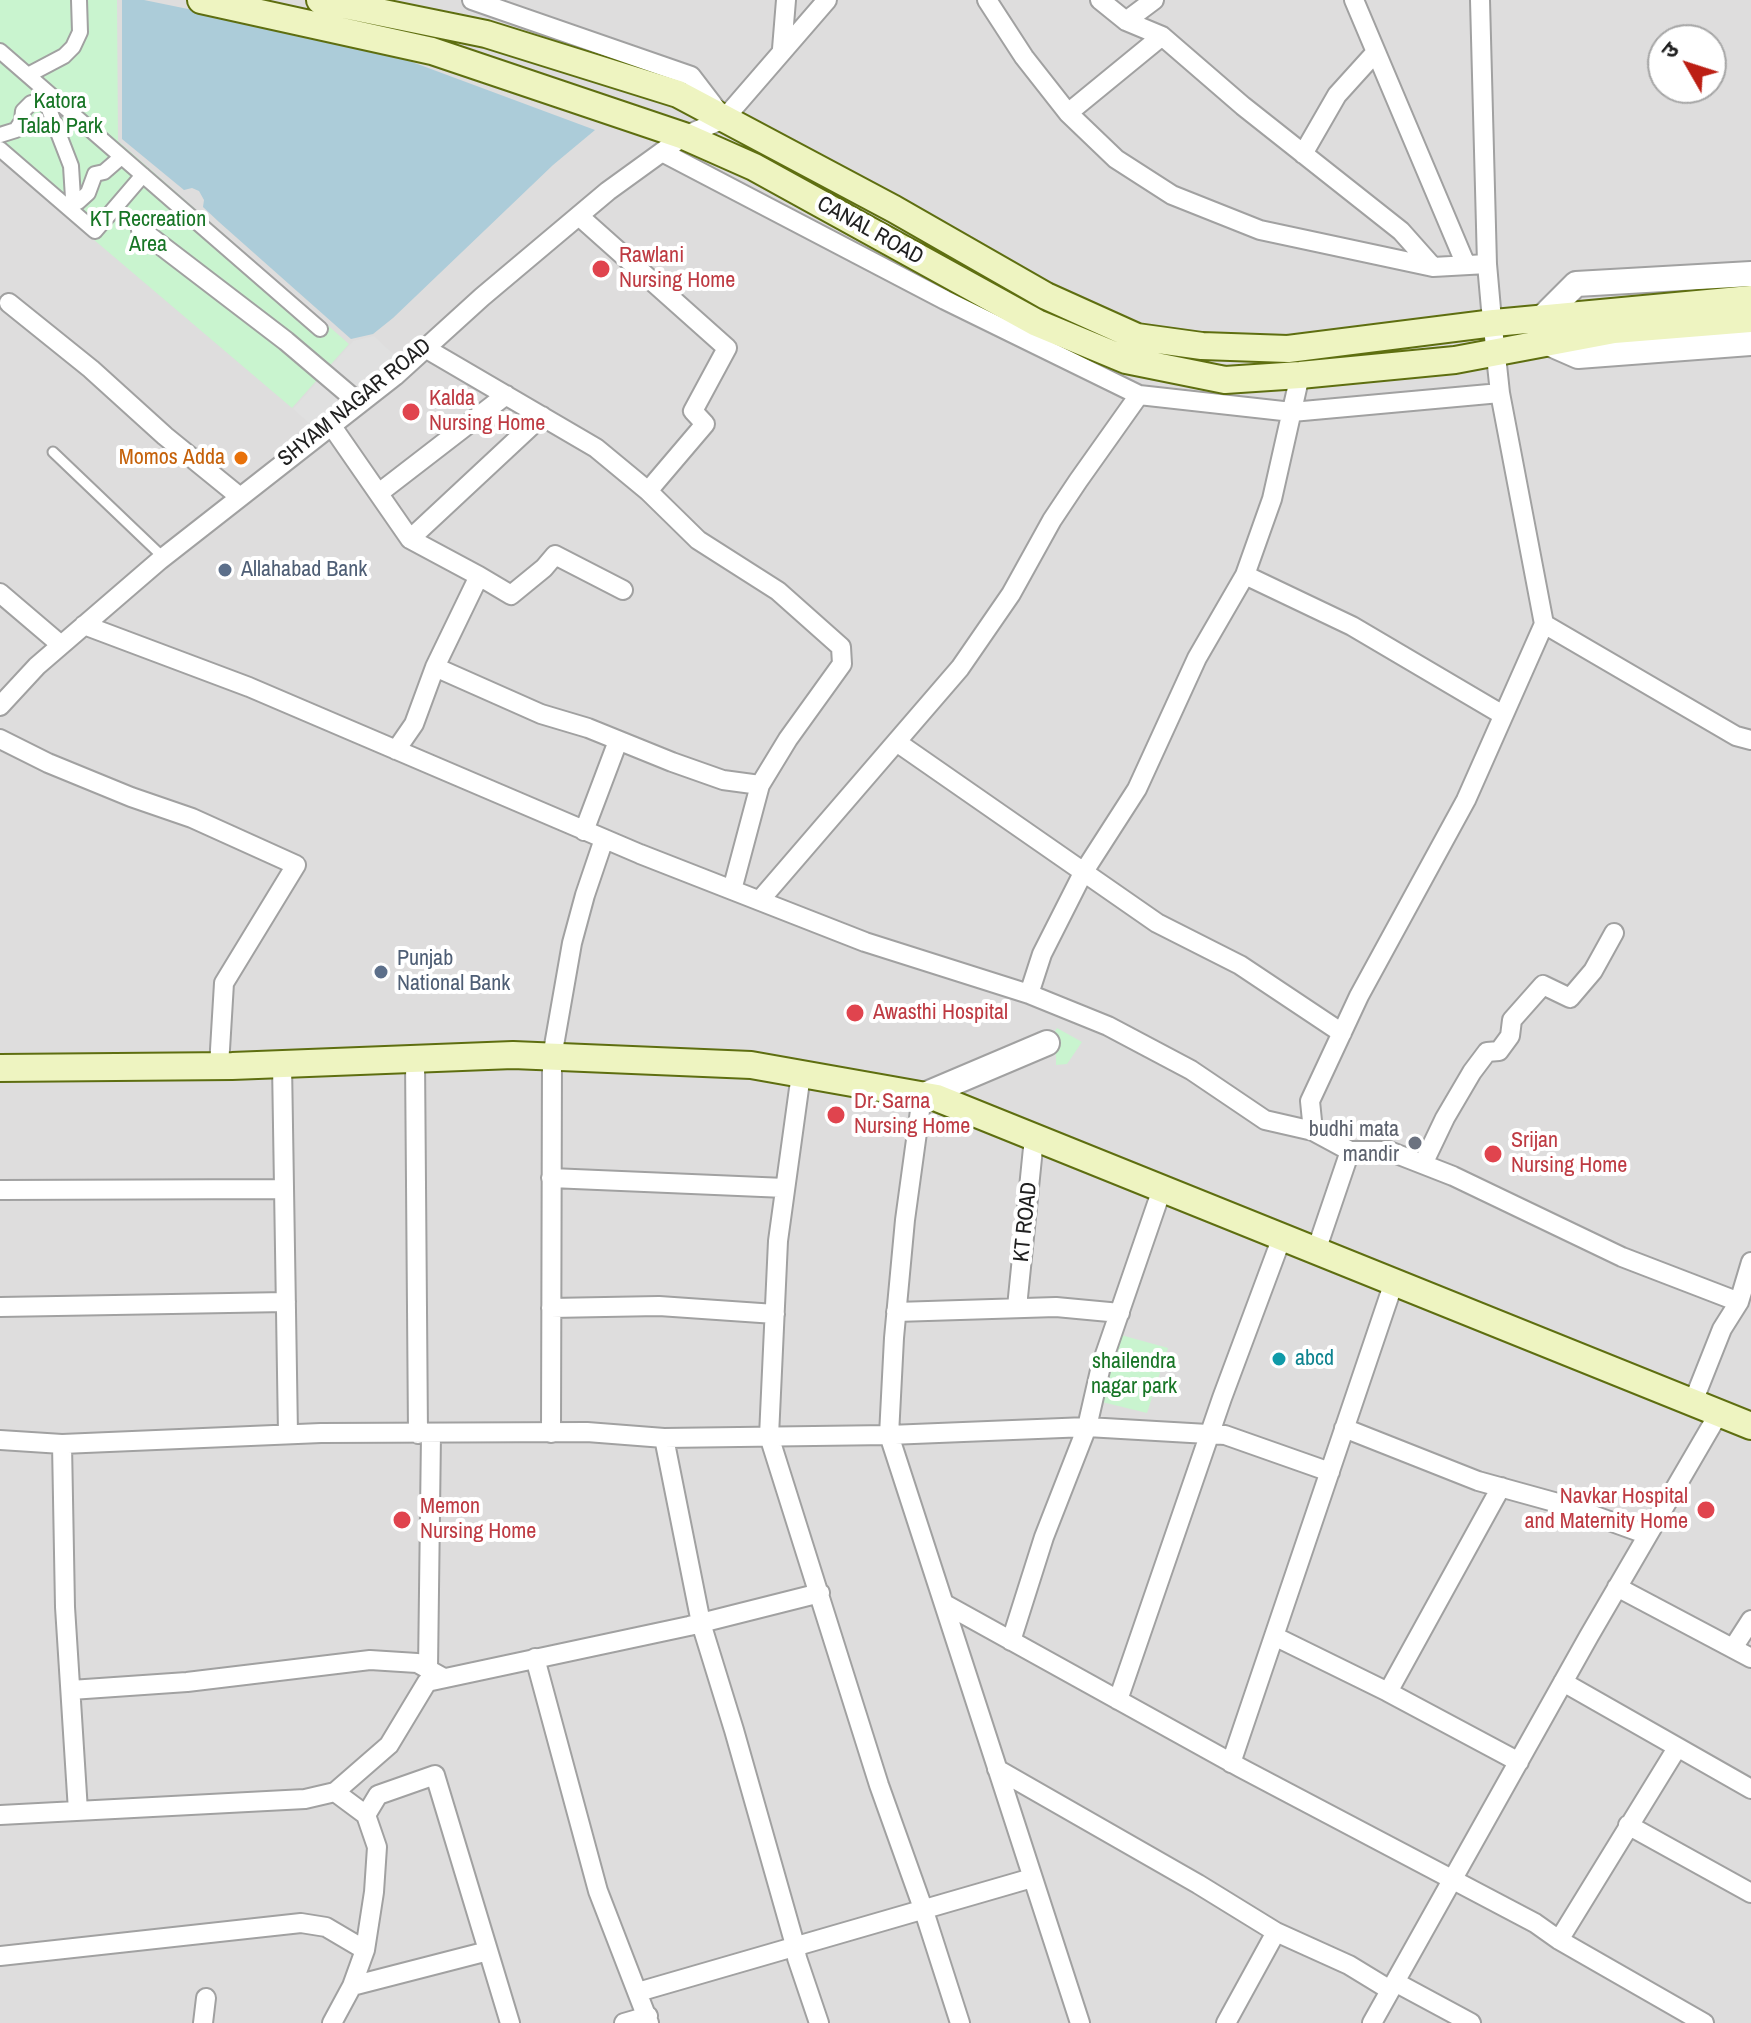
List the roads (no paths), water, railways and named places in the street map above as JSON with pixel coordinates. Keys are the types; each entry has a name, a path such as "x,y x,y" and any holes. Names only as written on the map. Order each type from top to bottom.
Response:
{"main road":[{"name":"CANAL ROAD","path":"201,0 432,51 684,136 754,167 1037,323 1126,360 1225,380 1300,375 1455,360 1495,352 1545,330"},
{"name":"CANAL ROAD","path":"320,0 486,34 678,94 894,209 1046,296 1137,337 1202,346 1288,349 1494,323 1545,330"},
{"path":"1545,330 1751,299"},
{"path":"1611,321 1751,319"},
{"path":"0,1068 219,1066 513,1055 751,1065 937,1098 1751,1426"}],"street":[{"path":"28,75 64,56 73,47 80,32 79,0"},
{"path":"472,0 691,76 724,119 827,0"},
{"path":"782,49 786,0"},
{"path":"987,0 1024,57 1068,113 1116,159 1172,195 1260,230 1433,267 1487,264"},
{"path":"1100,0 1126,21 1162,36 1401,231 1433,267"},
{"path":"1126,21 1154,0"},
{"path":"1354,0 1466,265"},
{"path":"1313,1131 1310,1101 1342,1033 1466,800 1544,624 1495,352 1487,264 1480,0"},
{"path":"1068,113 1162,36"},
{"path":"0,51 320,329"},
{"path":"1303,154 1337,95 1375,53"},
{"path":"0,135 16,130 29,104 39,101 47,104 71,166 73,198 77,202 88,193 95,174 104,172 119,159"},
{"name":"SHYAM NAGAR ROAD","path":"0,706 37,666 84,625 359,403 579,216 684,136 724,119"},
{"path":"0,149 95,231 143,175"},
{"path":"662,152 945,300 1139,395 1292,412 1500,393"},
{"path":"579,216 727,348 693,411 705,424 648,491"},
{"path":"141,230 286,341 359,403"},
{"path":"1751,274 1576,284 1545,330 1578,356 1751,343"},
{"path":"9,303 240,497"},
{"path":"425,348 596,448 648,491 698,540 778,591 841,647 842,664 788,739 760,785 732,890"},
{"path":"1029,994 1042,954 1083,873 1137,789 1197,658 1245,575 1272,499 1300,375"},
{"path":"379,493 506,395"},
{"path":"760,900 960,668 1011,594 1052,520 1139,395"},
{"path":"410,539 542,416"},
{"path":"331,425 410,539 511,595 555,555 623,590"},
{"path":"1245,575 1352,626 1503,715"},
{"path":"396,750 414,724 435,667 479,576"},
{"path":"0,593 61,645"},
{"path":"1544,624 1736,736 1751,740"},
{"path":"84,625 249,687 584,831 732,890 865,942 1029,994 1108,1026 1191,1070 1265,1120 1313,1131 1350,1151 1389,1151 1423,1164 1547,1219 1622,1257 1739,1302"},
{"path":"435,667 541,714 588,728 723,780 760,785"},
{"path":"0,739 48,763 192,818 296,865 224,983 219,1066"},
{"path":"584,831 618,741"},
{"path":"898,743 1157,923 1240,965 1342,1033"},
{"path":"551,1433 552,1057 572,943 604,839"},
{"path":"1423,1164 1472,1072 1487,1052 1499,1051 1510,1036 1512,1020 1543,985 1570,998 1593,971 1614,933"},
{"path":"1047,1043 922,1096 896,1312 889,1435 1080,2023"},
{"path":"0,1815 305,1799 335,1792 389,1745 427,1682 436,1673 425,1434 415,1059"},
{"path":"282,1064 288,1434"},
{"path":"801,1074 778,1241 769,1436 879,1785 960,2023"},
{"name":"KT ROAD","path":"1017,1307 1034,1138"},
{"path":"1316,1251 1350,1151"},
{"path":"551,1178 785,1188"},
{"path":"0,1190 284,1189"},
{"path":"1011,1641 1044,1537 1087,1427 1101,1366 1162,1189"},
{"path":"1118,1700 1282,1237"},
{"path":"1693,1402 1722,1329 1739,1302 1751,1262"},
{"path":"1231,1763 1394,1282"},
{"path":"0,1307 286,1302"},
{"path":"551,1308 659,1306 775,1314"},
{"path":"896,1312 1056,1307 1120,1313"},
{"path":"1372,2023 1617,1587 1719,1413"},
{"path":"0,1440 62,1444 288,1434 587,1432 664,1438 889,1435 1087,1427 1225,1435 1330,1472"},
{"path":"1344,1428 1478,1481 1565,1505 1648,1535"},
{"path":"664,1438 701,1623 797,1958 819,2023"},
{"path":"62,1444 65,1607 78,1811"},
{"path":"1388,1692 1501,1487"},
{"path":"1617,1587 1751,1658"},
{"path":"71,1690 187,1682 370,1660 417,1663 436,1673 535,1658 701,1623 820,1593"},
{"path":"945,1604 1231,1763 1535,1923 1559,1940 1704,2023"},
{"path":"1733,1648 1751,1620"},
{"path":"1274,1636 1519,1762"},
{"path":"535,1658 598,1891 648,2019 624,2023"},
{"path":"1563,1682 1751,1789"},
{"path":"1559,1940 1677,1748"},
{"path":"997,1769 1276,1932 1471,2023"},
{"path":"366,1815 378,1795 435,1775 510,2023"},
{"path":"332,2023 352,1986 365,1950 377,1847 366,1815 335,1792"},
{"path":"1628,1825 1751,1893"},
{"path":"638,1992 1032,1878"},
{"path":"0,1956 301,1923 326,1927 365,1950"},
{"path":"1226,2023 1276,1932"},
{"path":"352,1986 488,1951"},
{"path":"203,2023 206,1998"}],"lane":[{"path":"53,452 164,558"}],"water":[{"path":"122,0 144,0 325,37 396,56 595,130 553,165 393,318 373,334 351,339 203,207 204,200 199,191 192,188 184,190 122,139"}],"place":[{"name":"Rawlani Nursing Home","path":"601,269"},
{"name":"Kalda Nursing Home","path":"411,412"},
{"name":"Momos Adda","path":"241,458"},
{"name":"Allahabad Bank","path":"225,570"},
{"name":"Punjab National Bank","path":"381,972"},
{"name":"Awasthi Hospital","path":"855,1013"},
{"name":"Dr. Sarna Nursing Home","path":"836,1115"},
{"name":"budhi mata mandir","path":"1415,1143"},
{"name":"Srijan Nursing Home","path":"1493,1154"},
{"name":"abcd","path":"1279,1359"},
{"name":"Navkar Hospital and Maternity Home","path":"1706,1510"},
{"name":"Memon Nursing Home","path":"402,1520"}],"park label":[{"name":"Katora Talab Park","path":"60,114"},
{"name":"KT Recreation Area","path":"148,232"},
{"name":"shailendra nagar park","path":"1134,1374"}]}
